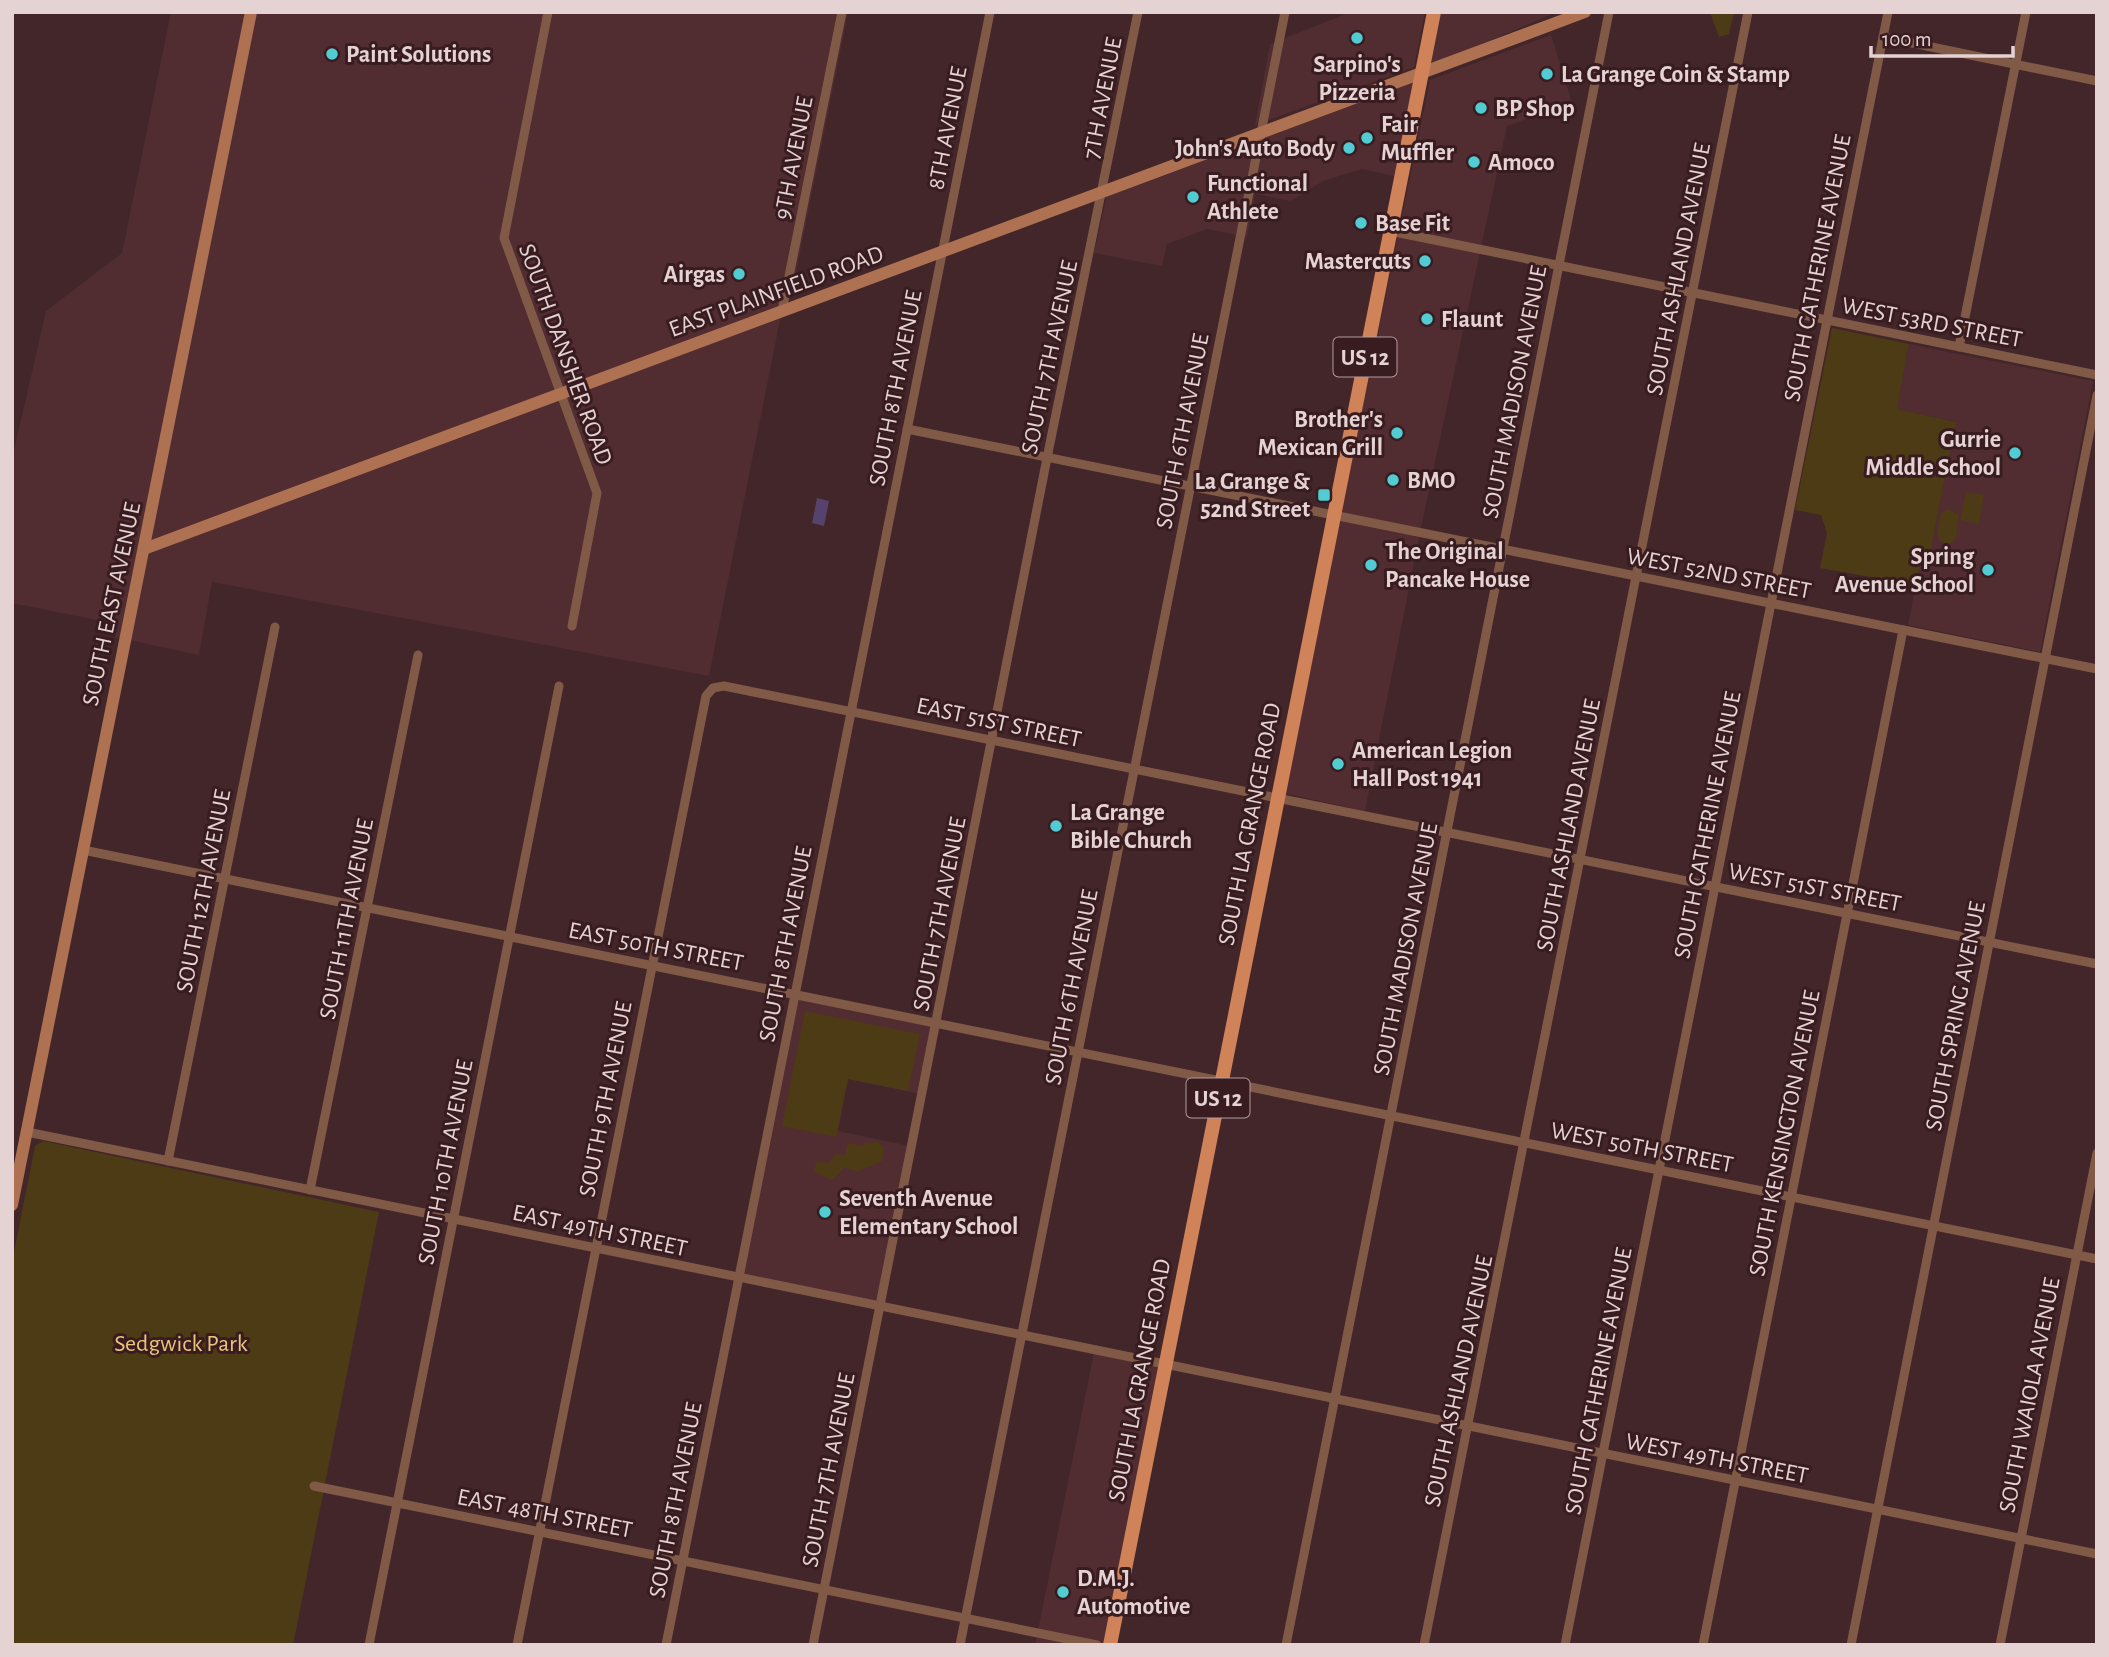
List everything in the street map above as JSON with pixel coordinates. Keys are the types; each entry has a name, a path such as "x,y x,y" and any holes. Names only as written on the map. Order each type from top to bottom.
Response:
{"main road":[{"name":"SOUTH EAST AVENUE","path":"12,1205 251,12"},
{"name":"SOUTH LA GRANGE ROAD","path":"1110,1645 1434,12"},
{"name":"EAST PLAINFIELD ROAD","path":"144,549 1585,12"}],"street":[{"name":"SOUTH DANSHER ROAD","path":"548,12 503,238 597,493 572,626"},
{"name":"9TH AVENUE","path":"782,311 842,12"},
{"name":"8TH AVENUE","path":"942,251 990,12"},
{"name":"7TH AVENUE","path":"1103,191 1138,12"},
{"name":"SOUTH 6TH AVENUE","path":"960,1645 1285,12"},
{"name":"SOUTH MADISON AVENUE","path":"1286,1645 1393,1115 1609,12"},
{"name":"SOUTH ASHLAND AVENUE","path":"1424,1645 1526,1144 1748,12"},
{"name":"SOUTH CATHERINE AVENUE","path":"1565,1645 1888,12"},
{"path":"1959,347 2026,12"},
{"path":"1883,37 2097,81"},
{"name":"SOUTH 7TH AVENUE","path":"813,1645 1047,458 1103,191"},
{"name":"WEST 53RD STREET","path":"1390,231 2097,375"},
{"name":"SOUTH 8TH AVENUE","path":"666,1645 942,251"},
{"name":"SOUTH SPRING AVENUE","path":"1851,1645 2097,395"},
{"name":"WEST 52ND STREET","path":"907,429 2097,669"},
{"name":"SOUTH 12TH AVENUE","path":"168,1161 275,627"},
{"name":"SOUTH KENSINGTON AVENUE","path":"1703,1645 1903,630"},
{"name":"SOUTH 11TH AVENUE","path":"310,1190 418,655"},
{"name":"SOUTH 10TH AVENUE","path":"369,1645 559,686"},
{"name":"EAST 51ST STREET","path":"713,688 724,686 1278,797"},
{"name":"SOUTH 9TH AVENUE","path":"517,1645 706,696 713,688"},
{"name":"WEST 51ST STREET","path":"1278,797 2097,964"},
{"name":"EAST 50TH STREET","path":"83,850 1222,1080"},
{"name":"WEST 50TH STREET","path":"1222,1080 2097,1259"},
{"name":"EAST 49TH STREET","path":"27,1132 1165,1366"},
{"name":"SOUTH WAIOLA AVENUE","path":"2000,1645 2097,1153"},
{"name":"WEST 49TH STREET","path":"1165,1366 2097,1554"},
{"name":"EAST 48TH STREET","path":"314,1486 1097,1645"}],"shaded area":[{"path":"171,12 848,12 794,282 780,320 709,676 212,582 199,655 115,637 116,624 12,603 12,459 46,311 122,253"},
{"path":"1351,12 1425,12 1414,67 1255,125 1270,44"},
{"path":"1437,12 1557,12 1425,68"},
{"path":"1551,35 1572,102 1507,126 1420,532 1365,811 1283,793 1430,80"},
{"path":"1418,77 1399,177 1362,169 1323,181 1291,201 1255,194 1247,237 1207,229 1167,244 1162,266 1094,253 1107,195"},
{"path":"1909,344 2093,381 2040,652 1908,625 1922,552 1930,553 1956,422 1897,409"},
{"path":"817,498 829,501 824,526 812,523"},
{"name":"Seventh Avenue Elementary School","path":"797,996 935,1024 920,1094 848,1079 838,1131 910,1146 877,1305 740,1277"},
{"path":"1094,1353 1161,1367 1105,1645 1035,1645"}],"green space":[{"path":"1710,12 1734,12 1729,34 1719,37"},
{"path":"1832,328 1909,344 1897,409 1956,422 1930,554 1922,553 1916,585 1820,568 1827,533 1821,515 1795,510"},
{"path":"1966,492 1984,495 1979,524 1960,520"},
{"path":"1948,509 1959,515 1956,539 1950,544 1941,542 1937,535 1941,514"},
{"path":"805,1011 920,1034 908,1091 848,1079 836,1137 782,1126"},
{"name":"Sedgwick Park","path":"43,1141 379,1212 293,1645 12,1645 12,1262 35,1146"},
{"path":"878,1142 884,1147 882,1161 857,1172 845,1167 832,1180 814,1172 816,1162 829,1163 836,1154 845,1155 848,1143 863,1146 864,1143"}],"place":[{"name":"Sarpino's Pizzeria","path":"1357,38"},
{"name":"Paint Solutions","path":"332,54"},
{"name":"La Grange Coin & Stamp","path":"1547,74"},
{"name":"BP Shop","path":"1481,108"},
{"name":"Fair Muffler","path":"1367,138"},
{"name":"John's Auto Body","path":"1349,148"},
{"name":"Amoco","path":"1474,162"},
{"name":"Functional Athlete","path":"1193,197"},
{"name":"Base Fit","path":"1361,223"},
{"name":"Mastercuts","path":"1425,261"},
{"name":"Airgas","path":"739,274"},
{"name":"Flaunt","path":"1427,319"},
{"name":"Brother's Mexican Grill","path":"1397,433"},
{"name":"Gurrie Middle School","path":"2015,453"},
{"name":"BMO","path":"1393,480"},
{"name":"La Grange & 52nd Street","path":"1324,495"},
{"name":"The Original Pancake House","path":"1371,565"},
{"name":"Spring Avenue School","path":"1988,570"},
{"name":"American Legion Hall Post 1941","path":"1338,764"},
{"name":"La Grange Bible Church","path":"1056,826"},
{"name":"Seventh Avenue Elementary School","path":"825,1212"},
{"name":"D.M.J. Automotive","path":"1063,1592"}]}
